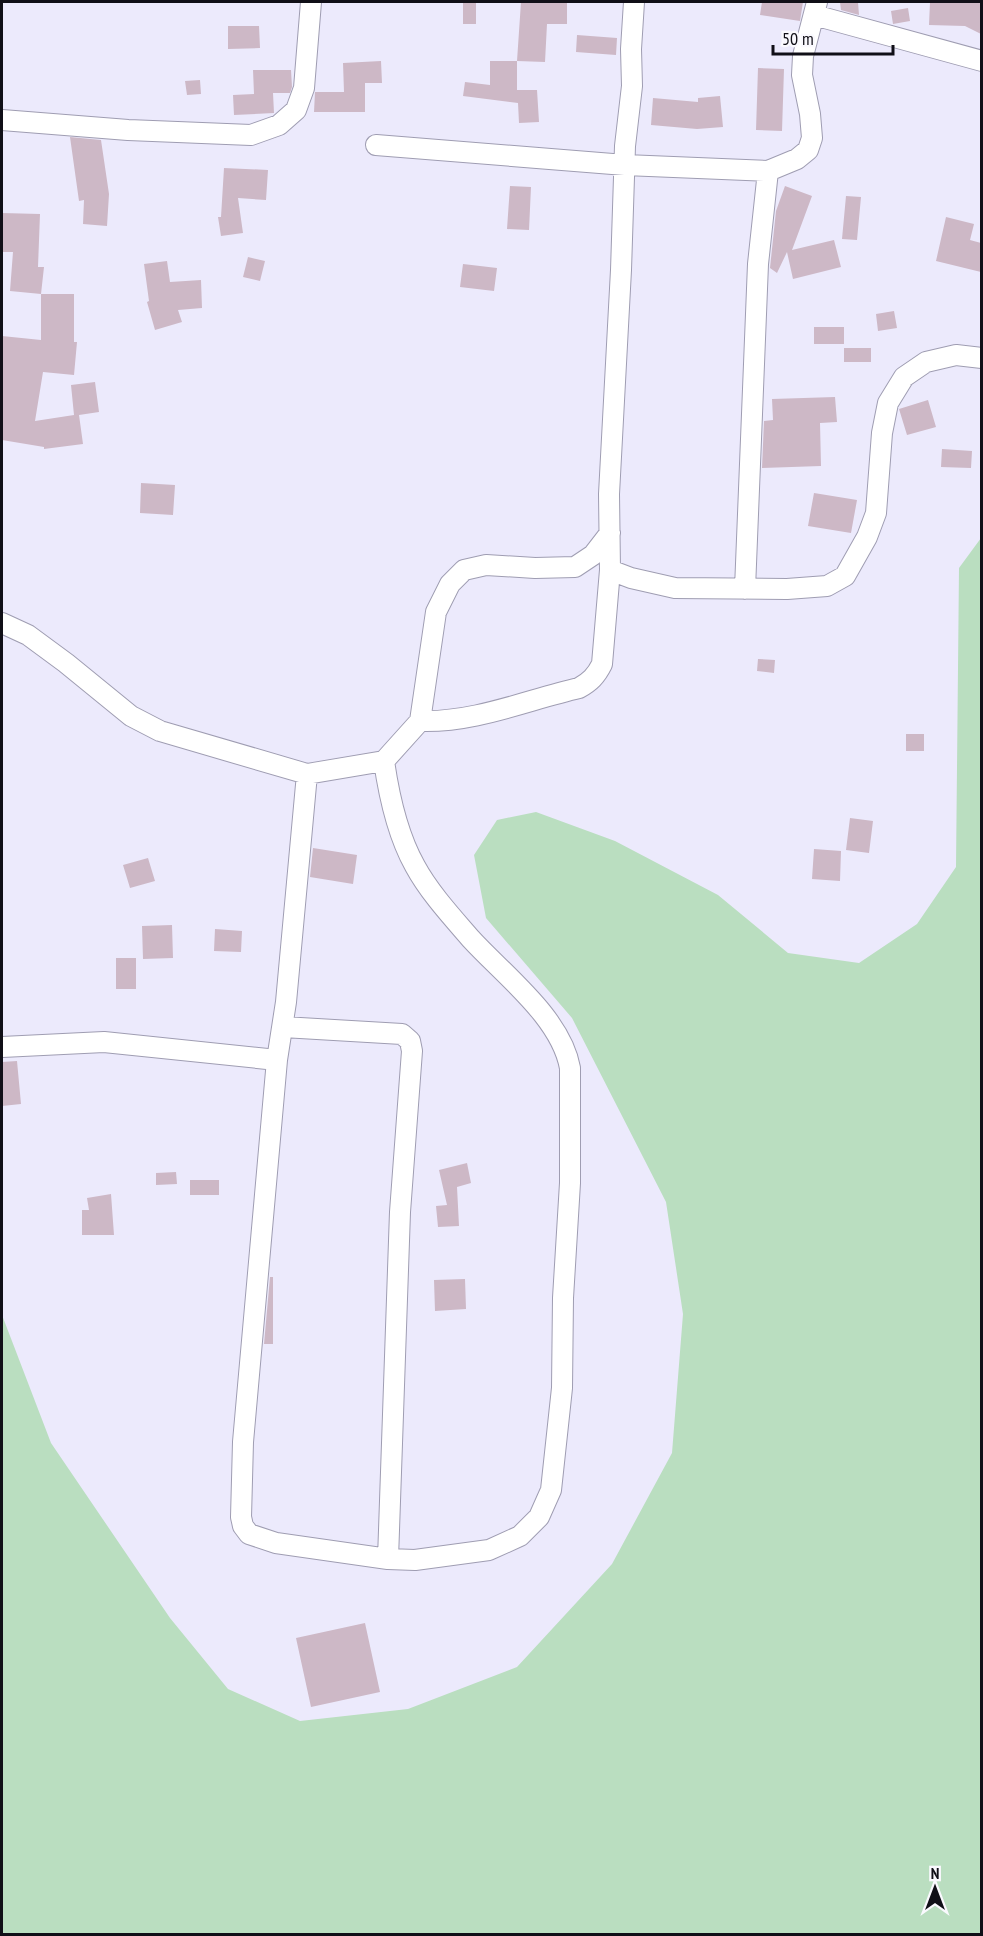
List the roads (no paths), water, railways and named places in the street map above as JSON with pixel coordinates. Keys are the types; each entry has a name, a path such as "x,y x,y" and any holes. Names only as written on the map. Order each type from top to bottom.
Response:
{"street":[{"path":"2,120 128,130 251,135 279,125 296,110 304,87 312,2"},
{"path":"420,721 444,722 579,688 597,675 602,664 610,570 609,494 625,165 632,86 631,50 634,2"},
{"path":"376,145 625,165 768,171 797,159 808,150 812,138 810,114 801,75 803,56 815,8 906,39 981,61"},
{"path":"745,589 758,264 768,171"},
{"path":"610,570 631,579 675,588 745,589 827,586 845,576 867,537 876,513 884,423 888,403 904,377 926,362 957,355 981,358"},
{"path":"2,623 28,635 130,716 160,731 307,774 384,761 420,721 436,612 450,584 464,570 486,566 575,567 592,555 610,533"},
{"path":"307,774 243,1442 241,1516 243,1526 249,1534 276,1543 388,1558 415,1560 489,1550 520,1536 539,1516 551,1490 562,1388 563,1298 570,1183 571,1085 567,1052 557,1033 526,996 471,938 434,894 415,866 396,820 384,761"},
{"path":"283,1027 402,1034 410,1041 412,1051 400,1212 388,1558"},
{"path":"2,1047 104,1042 278,1060"}]}
